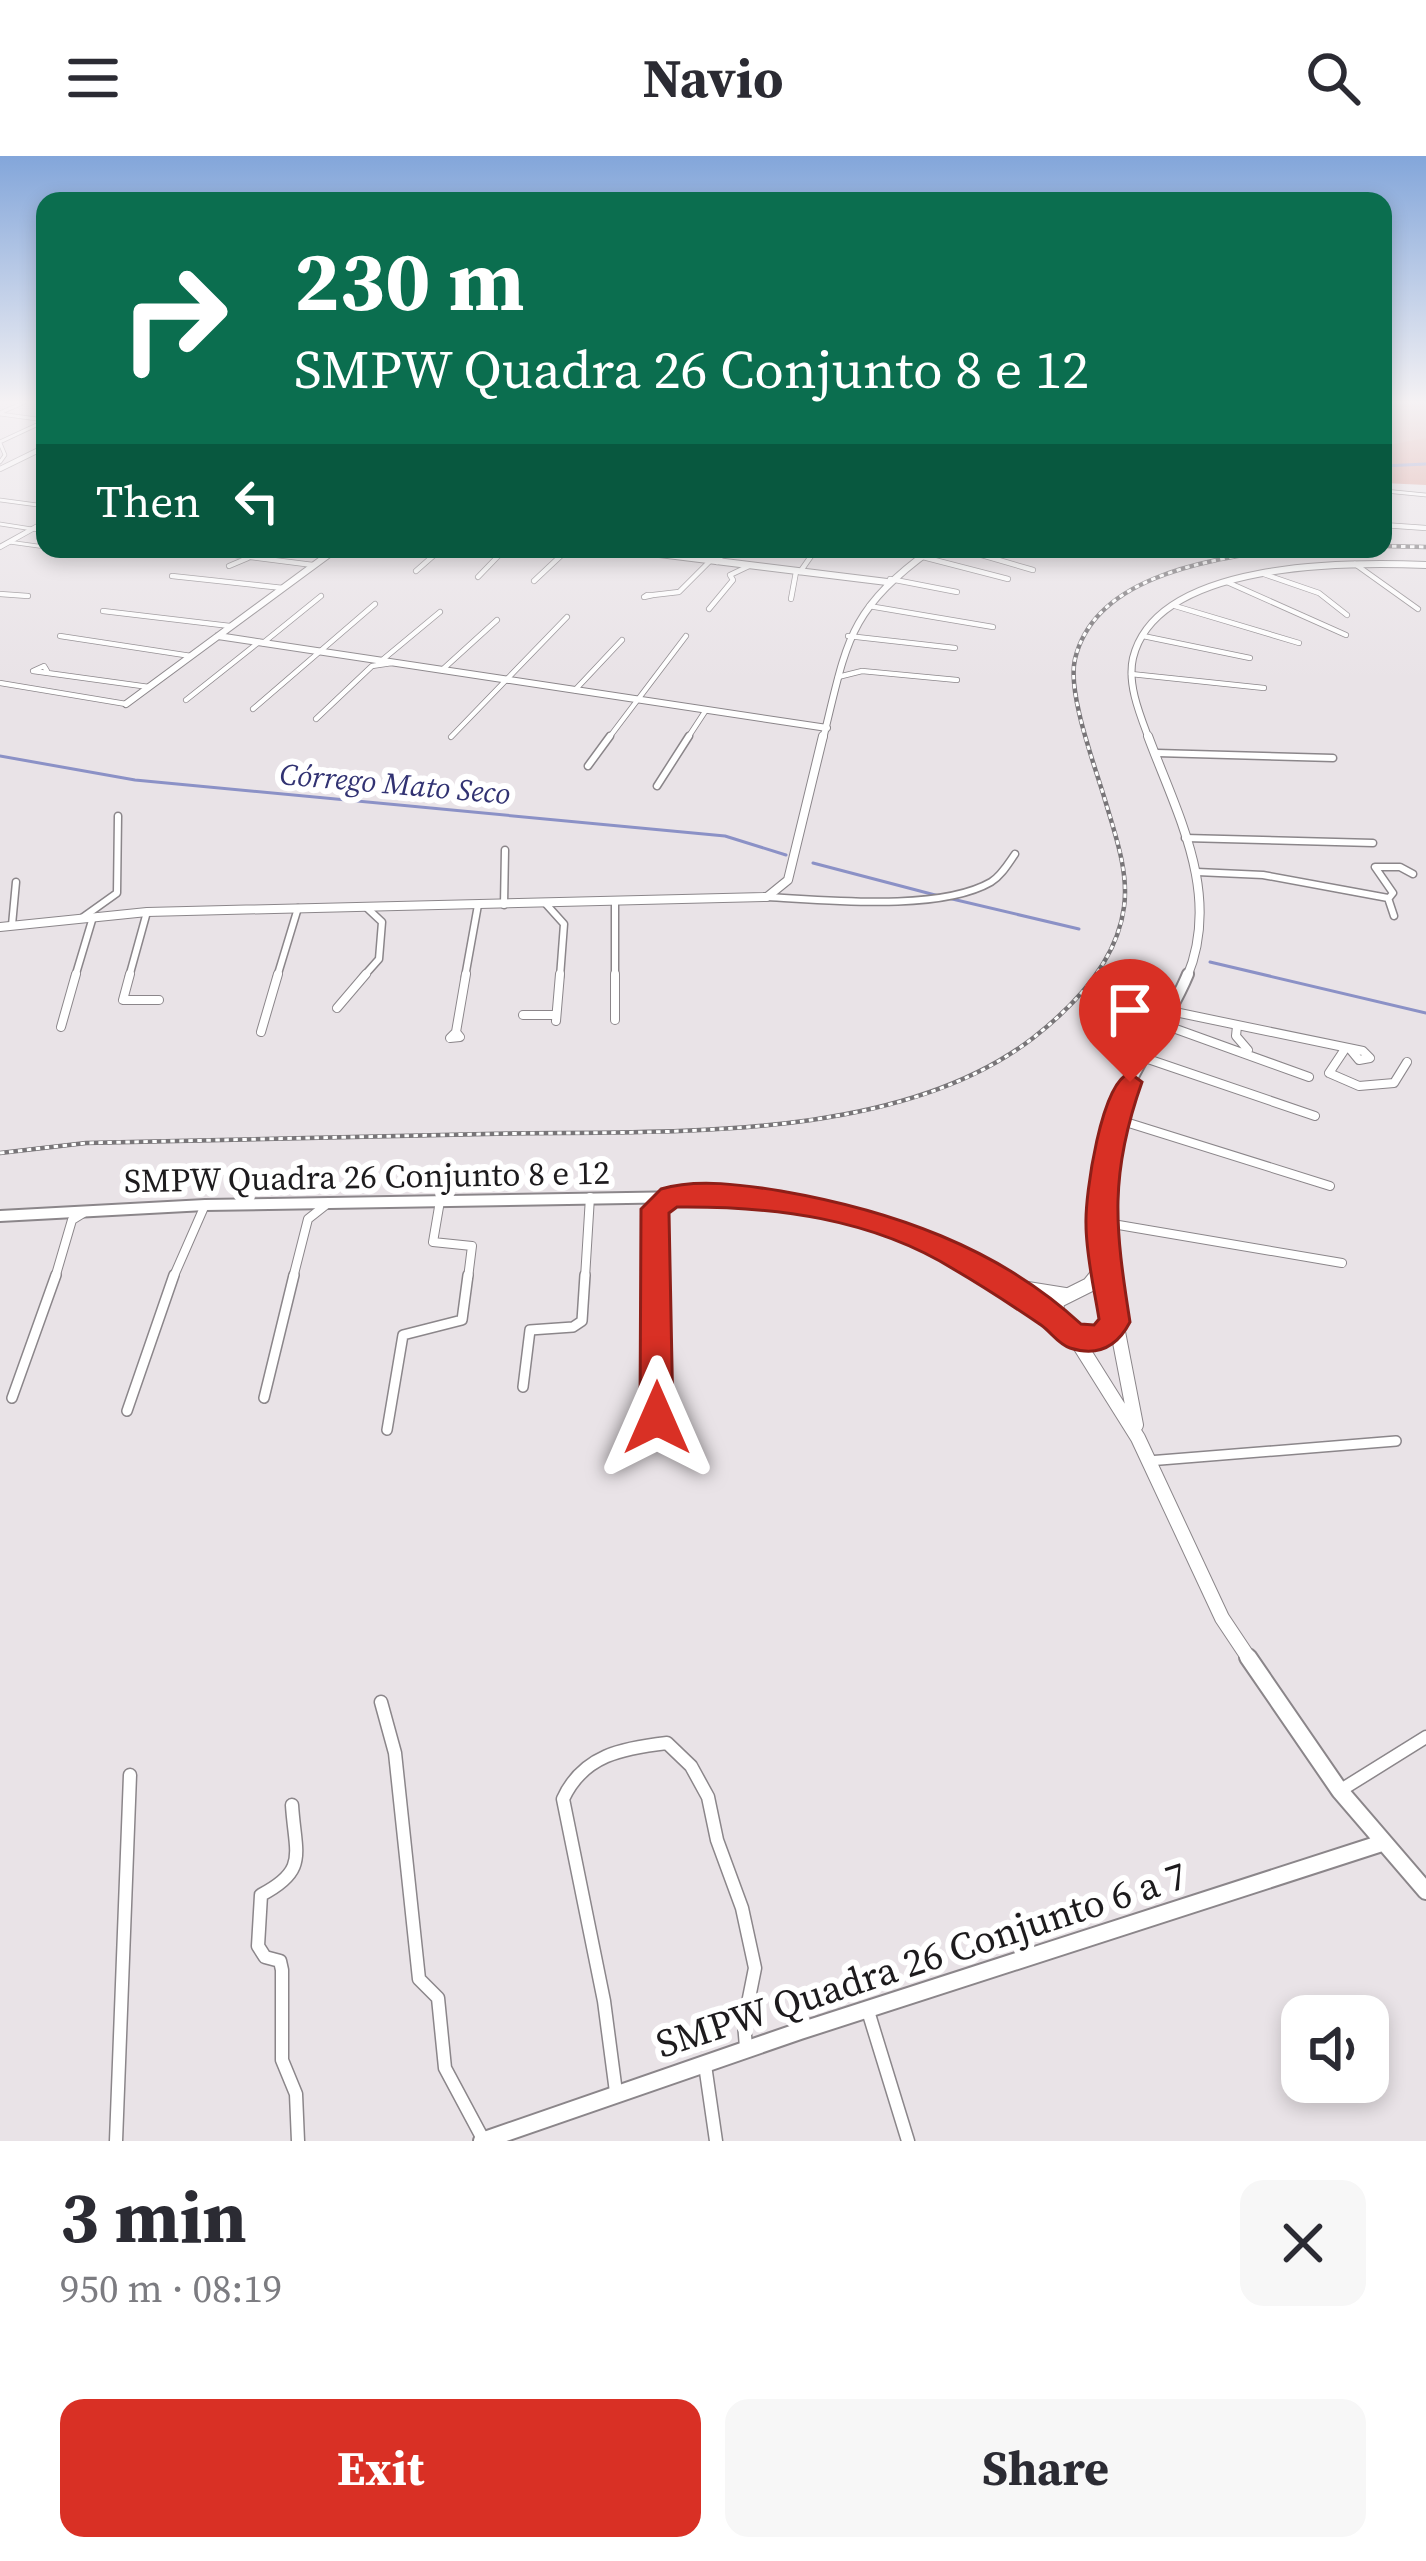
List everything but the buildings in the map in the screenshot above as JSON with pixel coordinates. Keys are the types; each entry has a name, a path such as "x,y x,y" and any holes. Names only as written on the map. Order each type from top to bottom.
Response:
{"street":[{"path":"0,500 36,505"},
{"path":"0,524 36,531"},
{"path":"1392,526 1426,528"},
{"path":"0,547 36,527"},
{"path":"9,542 36,546"},
{"path":"229,566 247,558"},
{"path":"256,558 308,566"},
{"path":"0,683 126,704 322,558"},
{"path":"416,571 431,558"},
{"path":"478,578 497,558"},
{"path":"534,581 558,558"},
{"path":"696,558 711,561"},
{"path":"696,558 957,592"},
{"path":"652,595 669,597 685,591 715,558"},
{"path":"790,599 810,558"},
{"path":"766,897 788,880 843,672 848,636 889,581 917,558"},
{"path":"927,558 1008,579"},
{"path":"987,558 1033,570"},
{"path":"1355,564 1418,609"},
{"path":"1138,1438 1100,1222 1115,1119 1142,1057 1198,959 1201,902 1188,834 1131,674 1143,636 1180,606 1227,582 1355,564 1426,565"},
{"path":"709,609 735,566"},
{"path":"1264,574 1319,593 1347,615"},
{"path":"172,576 276,590"},
{"path":"1227,582 1346,635"},
{"path":"0,594 28,596"},
{"path":"186,700 321,596"},
{"path":"253,709 375,604"},
{"path":"869,606 993,627"},
{"path":"1180,606 1298,643"},
{"path":"104,610 375,662 826,728"},
{"path":"316,718 375,662 440,612"},
{"path":"451,737 567,617"},
{"path":"442,670 497,620"},
{"path":"60,636 191,656"},
{"path":"588,766 686,636"},
{"path":"848,636 955,647"},
{"path":"1143,636 1250,658"},
{"path":"575,690 622,640"},
{"path":"47,671 149,687"},
{"path":"843,672 958,680"},
{"path":"1131,674 1264,688"},
{"path":"657,786 706,710"},
{"path":"1157,753 1333,758"},
{"path":"61,1027 87,917 117,893 118,816"},
{"path":"1188,834 1373,842"},
{"path":"504,905 505,850"},
{"path":"0,927 147,912 904,898 987,885 1015,854"},
{"path":"1197,872 1263,875 1388,898 1393,893 1376,866 1402,867 1413,874"},
{"path":"12,926 16,882"},
{"path":"1388,898 1394,916"},
{"path":"615,902 615,1020"},
{"path":"523,1016 556,1018 565,924 546,904"},
{"path":"456,1032 478,905"},
{"path":"337,1008 379,959 382,922 366,907"},
{"path":"261,1032 298,908"},
{"path":"147,912 123,1000 159,1000"},
{"path":"1170,1011 1347,1049 1329,1073 1359,1086 1394,1083 1407,1062"},
{"path":"1162,1024 1309,1077"},
{"path":"1237,1026 1240,1044 1255,1056"},
{"path":"1142,1057 1315,1116"},
{"path":"1115,1119 1330,1186"},
{"path":"655,1209 671,1196"},
{"name":"SMPW Quadra 26 Conjunto 8 e 12","path":"0,1216 205,1205 746,1196 861,1216 915,1235 1056,1319"},
{"path":"523,1387 530,1330 582,1322 590,1197"},
{"path":"638,1197 655,1209"},
{"path":"387,1430 403,1335 450,1328 462,1321 472,1246 434,1242 440,1201"},
{"path":"308,1219 329,1203"},
{"path":"264,1398 308,1219 301,1204"},
{"path":"127,1411 174,1276 205,1205"},
{"path":"655,1209 657,1418"},
{"path":"12,1398 38,1335 68,1215"},
{"path":"1100,1222 1342,1263"},
{"path":"1107,1264 1058,1300 1056,1319 1074,1336 1138,1438 1222,1618 1340,1791 1426,1891"},
{"name":"SMPW Quadra 26 Conjunto 8 e 12","path":"1005,1285 1071,1293"},
{"path":"1071,1293 1097,1297 1113,1316"},
{"path":"1074,1336 1101,1338 1113,1316"},
{"path":"1148,1461 1396,1441"},
{"path":"381,1702 395,1753 418,1979 438,1998 445,2068 483,2141"},
{"path":"1340,1791 1426,1737"},
{"path":"616,2093 604,2001 563,1798 568,1782 582,1766 628,1747 667,1743 691,1766 708,1797 753,1956 744,2023 746,2050"},
{"path":"116,2141 130,1775"},
{"path":"292,1805 296,1867 289,1881 261,1895 258,1946 265,1957 280,1961 282,1970 282,2060 296,2094 298,2141"},
{"name":"SMPW Quadra 26 Conjunto 6 a 7","path":"483,2141 539,2131 616,2093 1382,1843"},
{"path":"868,2011 908,2141"},
{"path":"704,2065 716,2141"}],"waterway":[{"name":"Córrego Mato Seco","path":"0,756 135,780 725,836 786,855"},
{"name":"Córrego Mato Seco","path":"813,863 939,896"},
{"name":"Córrego Mato Seco","path":"948,898 1079,929"},
{"name":"Córrego Mato Seco","path":"1210,962 1426,1013"}],"railway":[{"path":"1392,546 1426,547"},
{"path":"0,1153 86,1143 770,1125 843,1115 912,1098 976,1073 1033,1038 1064,1012 1103,964 1120,927 1123,867 1075,691 1075,659 1087,631 1130,590 1190,566 1228,558"}],"route":[{"path":"657,1418 655,1209 671,1196 746,1196 861,1216 915,1235 961,1259 1056,1319 1074,1336 1088,1340 1111,1331 1114,1322 1100,1222 1112,1130 1130,1082"}]}
